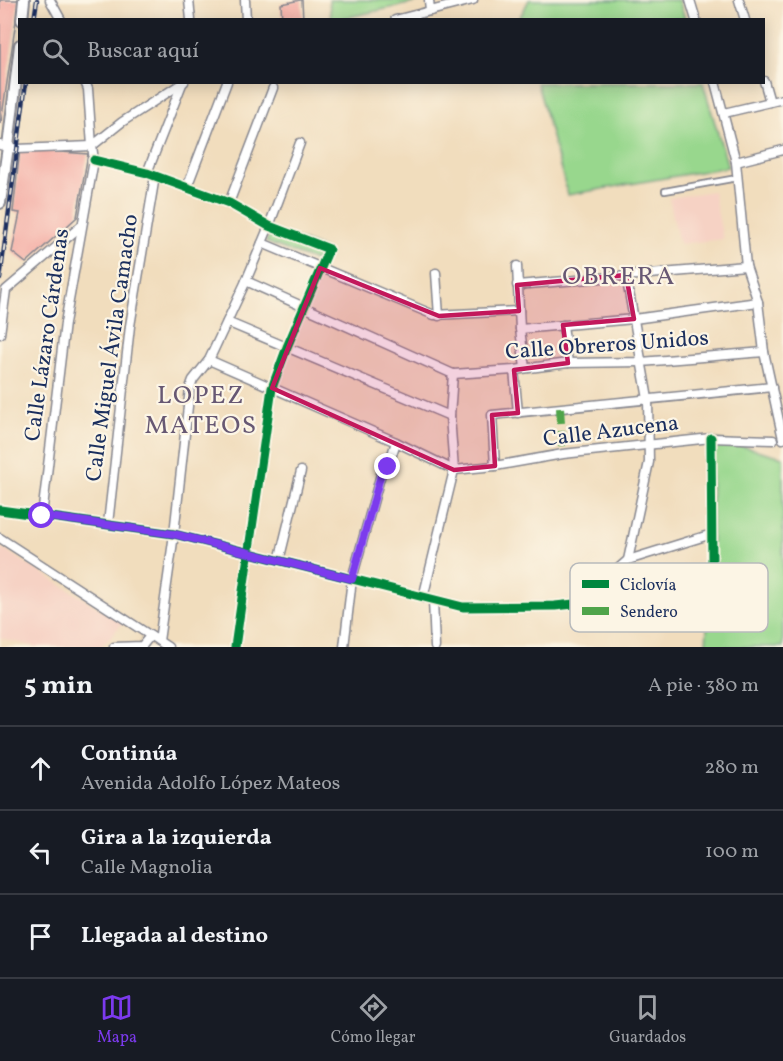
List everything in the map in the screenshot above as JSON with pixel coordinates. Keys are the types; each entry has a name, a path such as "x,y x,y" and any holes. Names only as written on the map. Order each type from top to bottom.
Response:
{"street":[{"path":"22,18 24,0"},
{"path":"189,0 191,18"},
{"path":"245,0 246,18"},
{"path":"429,0 430,11"},
{"path":"403,18 473,0"},
{"path":"690,0 695,18"},
{"path":"739,0 744,18"},
{"path":"53,1 60,18"},
{"path":"0,203 4,146 18,58"},
{"name":"Calle Lázaro Cárdenas","path":"42,516 65,323 94,160 87,84"},
{"path":"4,146 17,149 92,146 122,122 182,84"},
{"name":"Calle Miguel Ávila Camacho","path":"108,525 130,326 151,175 184,84"},
{"path":"187,188 226,84"},
{"path":"716,84 736,162 747,266 758,302 764,352 783,439"},
{"path":"765,84 770,102"},
{"path":"229,203 273,88"},
{"path":"724,113 783,99"},
{"path":"159,641 174,534 190,388 193,380 209,360 246,281 300,143"},
{"path":"736,162 783,150"},
{"path":"94,160 151,175 229,203 269,226 329,249 272,388 235,647"},
{"path":"0,334 6,290 81,226"},
{"path":"262,243 439,316 519,311"},
{"path":"517,266 520,329 525,368"},
{"path":"517,285 747,266"},
{"path":"436,273 439,316"},
{"path":"626,275 648,399 650,462 628,560"},
{"path":"246,281 453,374 450,416 454,470 428,599 435,647"},
{"path":"520,329 634,319 758,302"},
{"path":"227,322 450,416"},
{"path":"563,325 568,363"},
{"name":"Calle Obreros Unidos","path":"453,374 514,370 568,363 641,362 764,352"},
{"path":"209,360 454,470"},
{"path":"514,370 518,413"},
{"path":"495,466 492,415 772,387"},
{"path":"711,438 712,563"},
{"name":"Calle Azucena","path":"454,470 495,466 563,454 711,438 773,440"},
{"path":"344,647 352,579 381,474 388,467 396,442"},
{"path":"279,561 301,471"},
{"path":"0,510 174,534 463,607 555,606 570,604"},
{"path":"625,563 712,534"},
{"path":"0,538 168,647"},
{"path":"114,647 142,646 150,636"}],"lane":[{"path":"664,191 737,178"}],"highlighted area":[{"path":"320,268 439,316 519,311 517,285 626,275 634,319 563,325 568,363 514,370 518,413 492,415 495,466 454,470 272,388"}],"shaded area":[{"path":"713,191 723,239 679,244 669,198"},
{"path":"0,547 123,623 101,647 36,647 0,638"}],"green space":[{"path":"329,0 422,1 345,18 331,18"},
{"path":"529,0 679,0 685,18 520,18"},
{"path":"537,84 703,84 728,167 568,195"},
{"path":"272,230 324,249 318,262 266,242"},
{"path":"711,438 783,457 783,647 706,647 707,632 768,632 768,563 710,563"}],"building":[{"path":"0,0 19,0 1,123 0,123"},
{"path":"302,0 303,18 282,18 281,4"},
{"path":"20,149 88,154 77,217 26,263 12,252 20,213 13,212"}],"railway":[{"path":"34,18 37,0"},
{"path":"0,279 26,84"}],"marked path":[{"path":"560,408 563,454"}],"cycle path":[{"path":"94,160 147,173 229,203 269,226 329,249 272,388 235,647"},
{"path":"711,438 712,563"},
{"path":"0,510 174,534 463,607 570,604"}],"district":[{"name":"OBRERA","path":"619,277"},
{"name":"LOPEZ MATEOS","path":"201,411"}],"route":[{"path":"42,516 174,534 352,579 381,474 388,467"}]}
